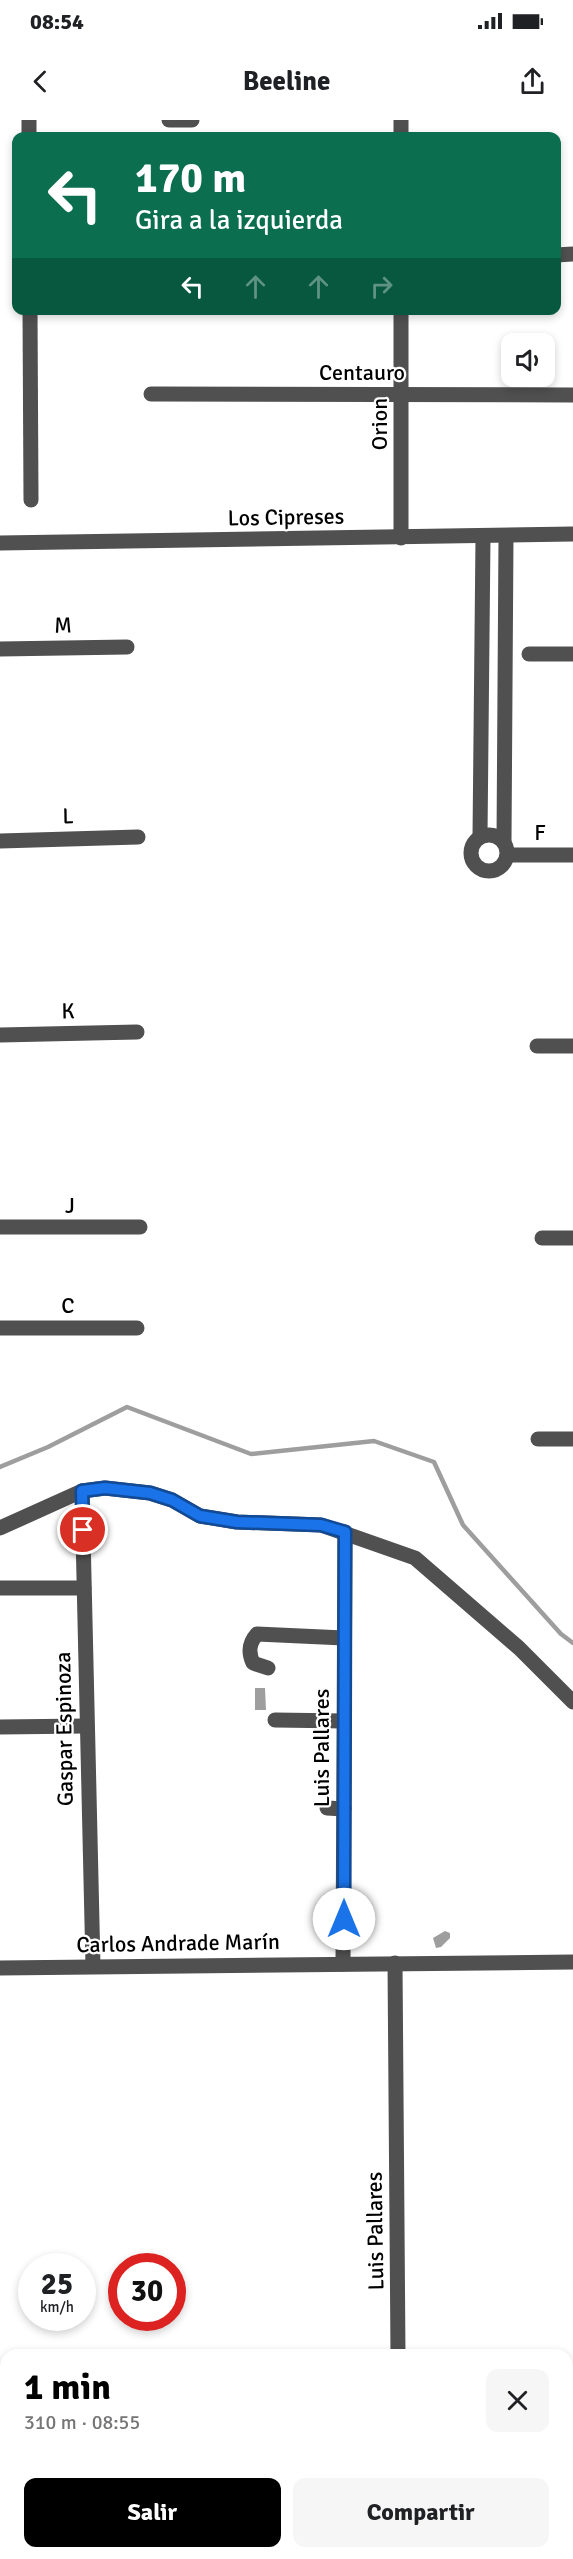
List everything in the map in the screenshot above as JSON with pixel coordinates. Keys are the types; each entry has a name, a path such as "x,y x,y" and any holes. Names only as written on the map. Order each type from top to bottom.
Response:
{"street":[{"path":"169,120 192,120"},
{"path":"30,315 31,500"},
{"name":"Orion","path":"401,315 401,538"},
{"name":"Centauro","path":"151,394 573,395"},
{"name":"Los Cipreses","path":"0,543 573,534"},
{"path":"483,537 480,837 471,849 472,859 478,867 487,871 497,870 506,862 506,536"},
{"name":"M","path":"0,649 127,646"},
{"path":"529,654 573,654"},
{"path":"480,837 493,835 506,848"},
{"name":"L","path":"0,841 138,837"},
{"name":"F","path":"506,848 573,855"},
{"name":"K","path":"0,1035 137,1032"},
{"path":"537,1046 573,1046"},
{"name":"J","path":"0,1227 140,1227"},
{"path":"542,1238 573,1238"},
{"name":"C","path":"0,1328 137,1328"},
{"path":"538,1439 573,1439"},
{"path":"0,1528 82,1491 105,1488 150,1493 172,1500 200,1516 237,1522 321,1525 345,1532 415,1558 519,1648 573,1702"},
{"name":"Gaspar Espinoza","path":"82,1491 93,1966"},
{"name":"Luis Pallares","path":"343,1964 345,1532"},
{"path":"0,1588 84,1588"},
{"path":"267,1668 253,1664 249,1655 251,1641 257,1634 344,1638"},
{"path":"275,1720 344,1721"},
{"path":"0,1727 86,1726"},
{"path":"327,1809 344,1809"},
{"name":"Luis Pallares","path":"395,1962 399,2349"},
{"name":"Carlos Andrade Marín","path":"0,1968 395,1962 573,1962"}],"shaded area":[{"path":"255,1688 265,1688 266,1710 255,1710"},
{"path":"445,1931 450,1933 450,1938 441,1947 436,1948 433,1938"}],"waterway":[{"path":"0,1467 48,1447 127,1407 251,1454 374,1441 434,1462 463,1525 561,1634 573,1643"}],"route":[{"path":"83,1530 82,1491 105,1488 150,1493 172,1500 200,1516 237,1522 321,1525 345,1532 344,1919"}]}
